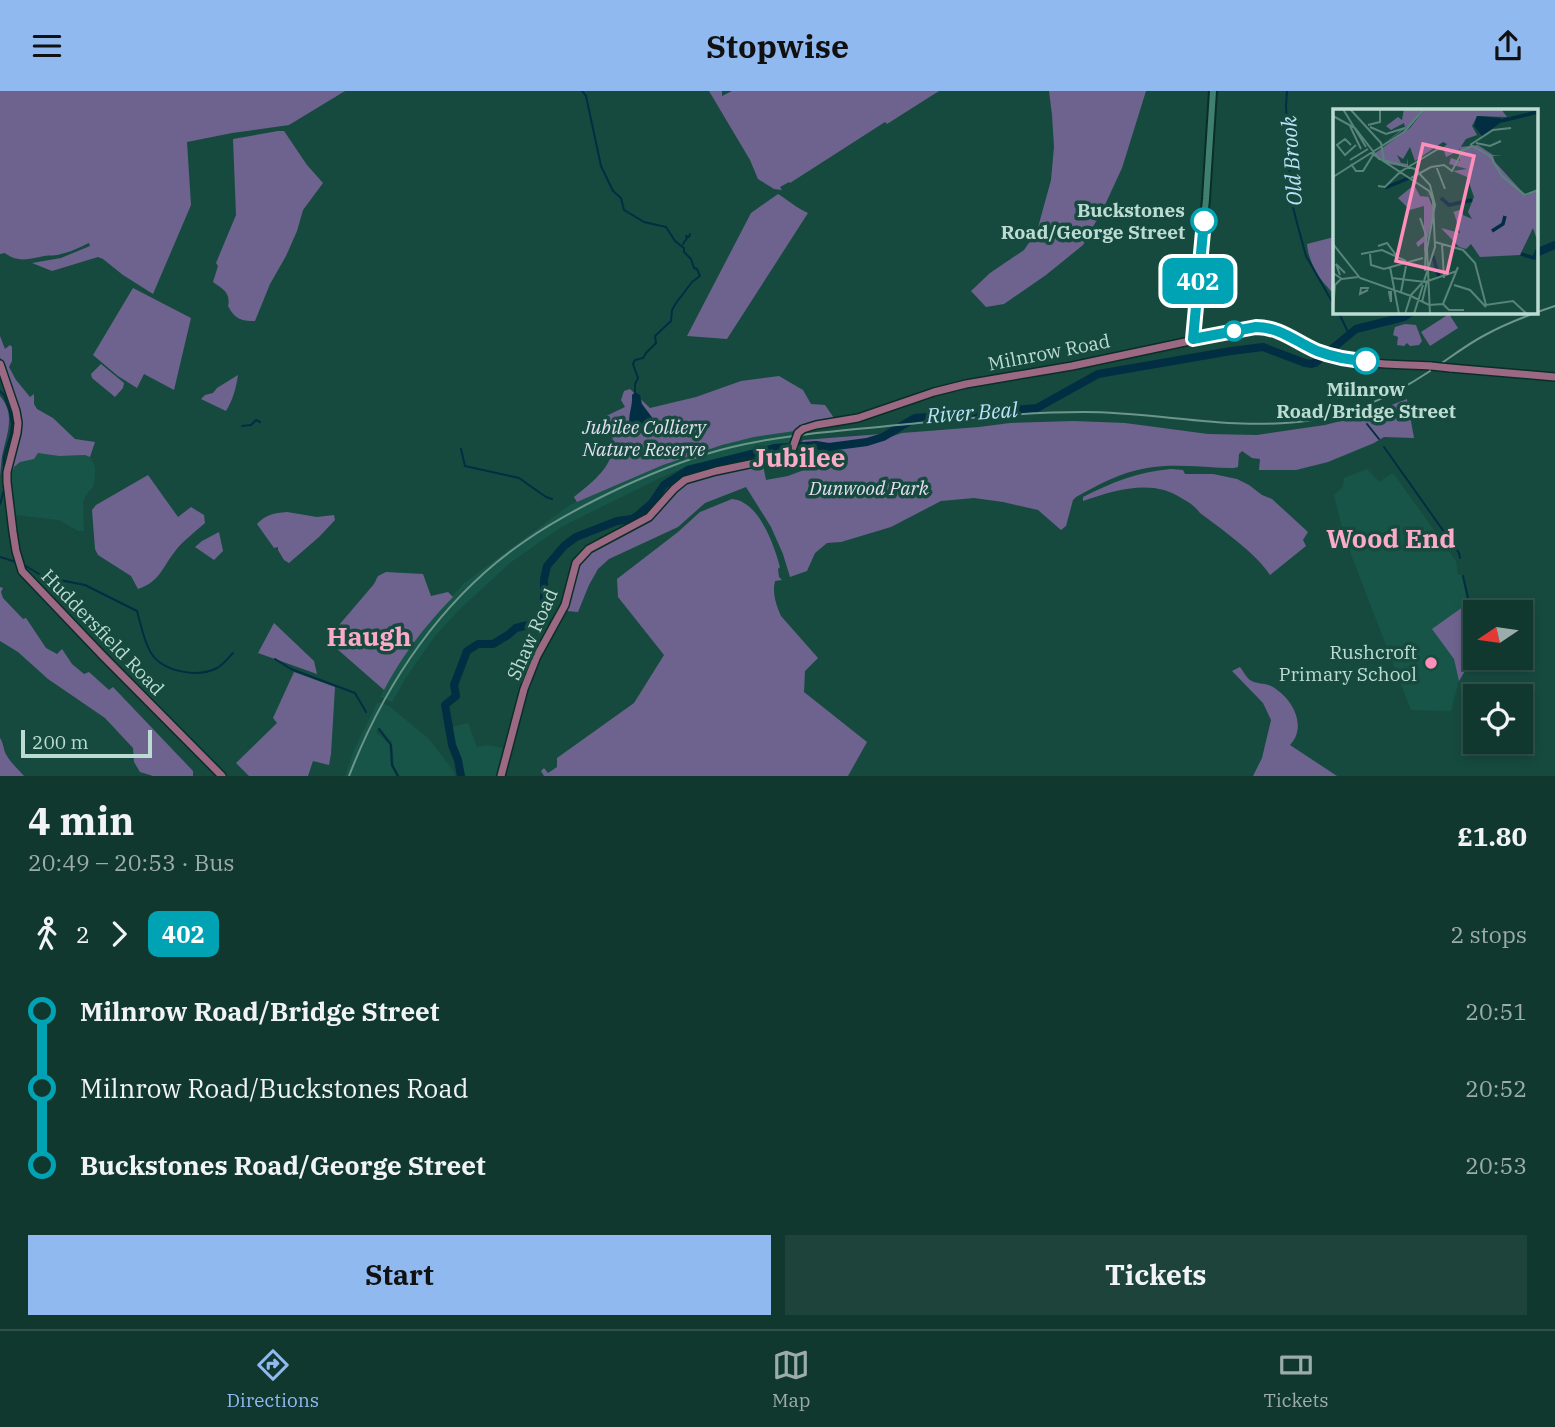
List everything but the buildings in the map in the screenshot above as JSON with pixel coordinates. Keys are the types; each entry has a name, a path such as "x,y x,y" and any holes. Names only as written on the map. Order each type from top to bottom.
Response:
{"main road":[{"path":"1193,339 1213,91"},
{"name":"Milnrow Road","path":"589,549 649,517 685,480 789,455 798,433 803,429 858,418 966,384 1072,366 1256,327 1283,332 1317,351 1342,358 1555,377"},
{"name":"Huddersfield Road","path":"0,365 18,423 7,472 16,551 22,571 222,776"},
{"name":"Shaw Road","path":"501,776 524,689 537,656 565,605 576,563 589,549"}],"shaded area":[{"path":"793,431 789,444 772,445 691,465 561,527 510,563 460,609 435,636 392,702 380,697 399,662 423,628 464,583 570,505 663,465 722,445"},
{"path":"37,453 90,457 95,467 95,478 93,487 83,501 84,531 78,531 59,520 15,515 11,470 20,462 34,459"},
{"path":"1367,469 1379,482 1393,473 1456,561 1458,575 1462,575 1466,600 1463,600 1463,670 1466,670 1458,684 1451,711 1411,710 1344,536 1334,495 1343,487 1344,478"},
{"path":"378,702 389,706 429,739 455,776 400,776 394,766 392,742 379,727 376,732 389,744 391,766 396,776 345,776 355,748"},
{"path":"468,723 477,747 488,745 503,748 496,776 462,776 450,729"}],"green space":[{"path":"0,91 345,91 289,125 187,142 191,205 153,294 98,257 52,271 32,263 61,258 90,246 89,243 59,255 29,259 0,254"},
{"path":"709,91 722,91 722,96 732,91 939,91 780,187 782,190 774,189 758,179 750,160"},
{"path":"1049,91 1146,91 1122,168 1083,245 1004,304 986,307 971,291 990,273 1024,250 1037,231 1051,180 1054,147"},
{"path":"284,131 323,183 303,210 297,231 255,321 246,320 233,314 228,306 227,295 213,282 218,266 216,263 236,215 233,139"},
{"path":"778,194 808,213 727,339 687,336 751,213"},
{"path":"1333,237 1333,294 1315,269 1307,244"},
{"path":"133,288 191,318 174,390 144,374 137,388 93,355"},
{"path":"1449,314 1458,328 1430,346 1421,332"},
{"path":"1416,325 1422,341 1419,345 1397,345 1398,337 1393,335 1395,327"},
{"path":"0,336 5,349 10,345 12,347 9,367 30,397 34,394 37,409 53,418 75,439 95,442 90,457 38,453 34,459 20,462 11,470 21,427 20,416 0,357"},
{"path":"101,364 124,383 115,397 92,378 91,374"},
{"path":"238,375 231,403 226,411 201,399 213,393"},
{"name":"Jubilee Colliery Nature Reserve","path":"779,376 803,390 811,404 825,405 834,418 801,426 795,431 722,445 663,465 577,502 574,497 602,472 608,463 613,442 604,417 625,407 621,400 624,391 630,389 650,408 696,397 741,381"},
{"path":"0,396 8,409 9,423 0,476"},
{"name":"Dunwood Park","path":"1407,399 1414,438 1384,437 1328,462 1296,470 1259,470 1260,459 1252,458 1242,451 1239,454 1238,467 1234,468 1168,466 1137,470 1110,479 1076,497 1066,526 1061,530 1038,510 974,498 941,501 891,527 841,542 827,543 815,553 807,571 790,577 771,527 746,487 705,503 678,527 609,559 598,569 578,612 567,611 583,560 594,550 655,515 683,483 763,465 766,480 788,476 836,458 835,449 872,443 902,433 1010,423 1074,421 1125,423 1208,434 1257,435 1325,425 1368,414"},
{"path":"881,434 870,440 828,445 802,442 803,440"},
{"path":"1171,469 1183,470 1185,474 1213,474 1237,479 1249,485 1272,499 1308,532 1303,540 1306,546 1270,575 1238,542 1193,505 1171,493 1159,489 1134,488 1083,501 1083,497 1126,479"},
{"path":"148,475 178,517 191,507 204,515 205,523 179,546 152,582 138,589 131,576 98,555 95,549 92,510 96,505"},
{"path":"732,499 750,507 764,525 780,567 779,577 782,580 775,581 774,590 779,612 818,658 805,671 804,692 867,742 848,776 544,776 541,771 544,768 548,773 557,767 557,758 634,703 664,655 618,597 617,579 700,512"},
{"path":"287,512 317,517 334,515 335,520 289,563 257,524 270,515"},
{"path":"219,532 223,551 214,560 195,547"},
{"path":"386,572 423,574 431,596 448,592 453,597 415,641 384,690 328,641 328,638 378,576"},
{"path":"0,587 3,588 3,598 23,619 26,618 46,648 57,654 62,649 72,664 84,674 89,672 109,690 113,687 193,771 193,776 153,776 140,772 134,762 133,748 105,718 48,679 18,652 0,641"},
{"path":"1463,607 1463,670 1465,670 1459,681 1454,659 1432,629"},
{"path":"274,623 314,661 317,674 258,653"},
{"path":"1240,667 1250,680 1271,686 1291,704 1298,729 1290,745 1337,776 1253,776 1262,758 1271,720 1263,703 1232,671"},
{"path":"294,672 335,687 329,765 313,761 308,776 249,776 236,763 277,723 273,718"},
{"path":"0,738 7,756 24,776 0,776"}],"water":[{"path":"635,392 640,395 642,404 654,420 630,428 632,395"}],"waterway":[{"path":"582,91 586,96 601,166 613,191 621,198 624,210 644,222 666,227 675,241 684,248 700,276 676,303 671,321 655,336 656,343 643,358 635,360 633,364 638,378 635,392"},
{"name":"Old Brook","path":"1287,91 1291,199 1306,256 1333,303"},
{"path":"683,244 686,236 689,237 690,234"},
{"name":"River Beal","path":"1538,252 1555,245"},
{"name":"Old Brook","path":"1339,313 1348,332 1344,340"},
{"name":"River Beal","path":"1333,348 1356,329 1404,317 1410,313"},
{"name":"River Beal","path":"461,776 445,705 456,696 454,685 467,651 478,644 493,644 516,628 532,624 541,617 547,566 564,546 576,537 637,516 652,503 664,485 688,470 775,448 816,445 829,447 867,442 883,437 915,418 1037,408 1098,374 1263,347 1305,363 1318,361"},
{"name":"River Beal","path":"1316,362 1317,366"},
{"path":"0,391 4,395 12,423 4,457 4,490 0,504"},
{"path":"242,426 251,425 256,420 260,422"},
{"path":"1367,424 1379,439"},
{"path":"1384,447 1460,558"},
{"path":"461,449 465,466 519,478 552,499"},
{"path":"0,557 16,562"},
{"path":"24,565 44,577 85,585 137,611 151,653 172,669 191,673 209,671 217,668 233,653"},
{"path":"1463,576 1469,600"},
{"path":"275,659 291,669 355,693 366,712"},
{"path":"379,729 391,745 392,765 398,776"}],"tram line":[{"path":"1538,312 1555,306"},
{"path":"349,776 363,742 399,676 419,645 468,589 495,564 548,526 622,487 690,459 773,439 1037,413 1112,413 1255,424 1312,420 1357,409 1386,396 1485,335 1536,313"}],"bus line":[{"name":"402","path":"1204,221 1193,339 1256,327 1272,328 1317,351 1366,361"}],"place":[{"name":"Buckstones Road/George Street","path":"1204,221"},
{"name":"Milnrow Road/Bridge Street","path":"1366,361"},
{"name":"Rushcroft Primary School","path":"1431,663"}],"district":[{"name":"Jubilee","path":"799,458"},
{"name":"Wood End","path":"1391,539"},
{"name":"Haugh","path":"369,637"}]}
